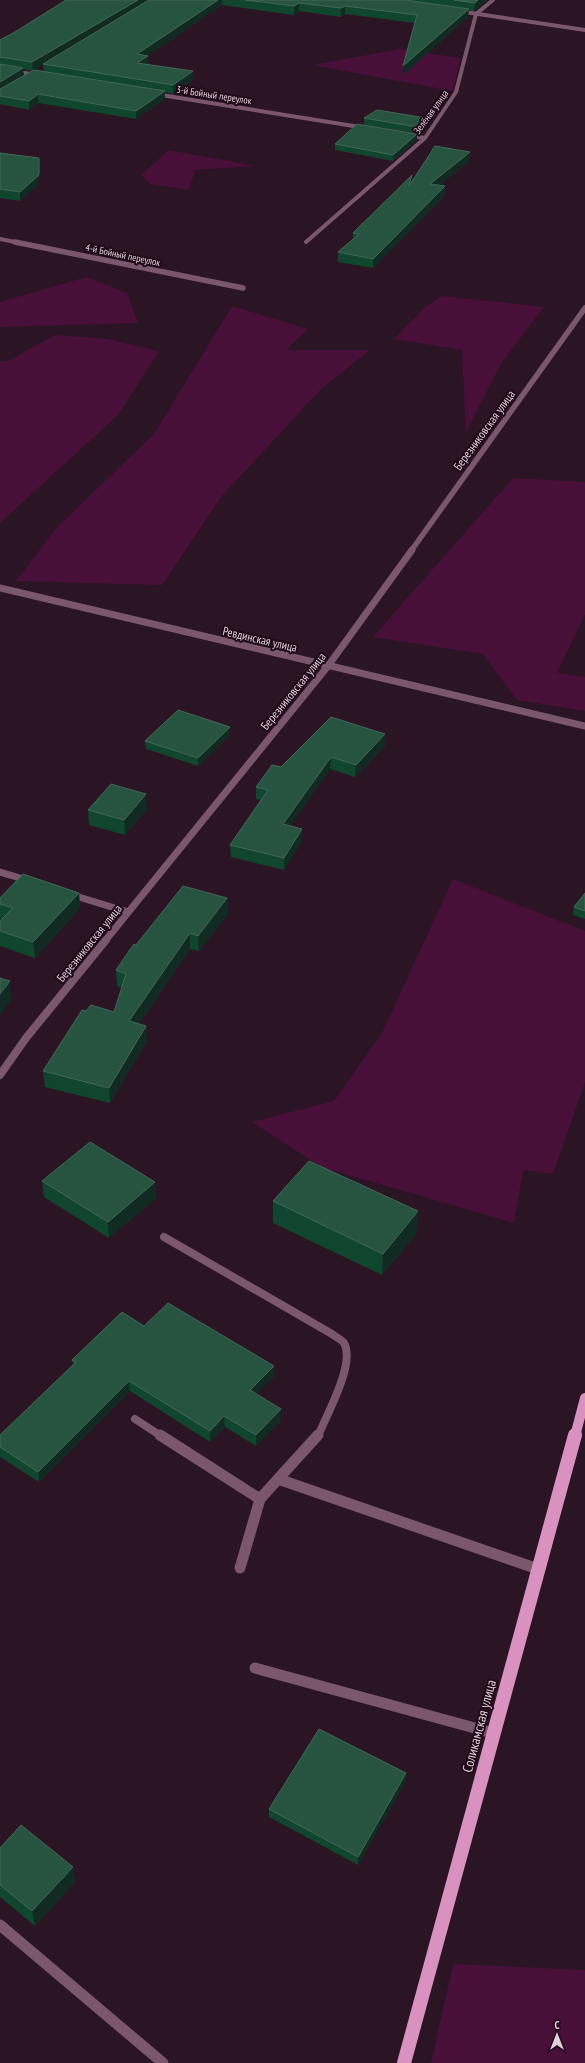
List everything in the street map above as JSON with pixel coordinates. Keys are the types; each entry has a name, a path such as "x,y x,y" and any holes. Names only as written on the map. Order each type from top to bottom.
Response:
{"main road":[{"name":"Соликамская улица","path":"404,2063 585,1398"}],"street":[{"path":"476,14 493,0"},
{"path":"454,11 585,30"},
{"name":"Зелёная улица","path":"306,242 425,138 456,92 476,14"},
{"path":"0,69 42,76"},
{"path":"29,78 41,71"},
{"name":"3-й Бойный переулок","path":"151,94 374,129"},
{"path":"403,134 425,138"},
{"name":"4-й Бойный переулок","path":"0,238 243,288"},
{"name":"Березниковская улица","path":"0,1075 26,1038 328,666 585,308"},
{"name":"Ревдинская улица","path":"0,588 585,726"},
{"path":"0,872 38,884"},
{"path":"60,891 128,912"},
{"path":"164,1237 332,1334 344,1343 348,1356 346,1369 318,1437 260,1499 240,1568"},
{"path":"135,1419 260,1499"},
{"path":"278,1479 538,1569"},
{"path":"255,1668 493,1733"},
{"path":"0,1925 163,2063"}],"shaded area":[{"path":"400,49 460,58 453,91 312,65"},
{"path":"169,150 255,166 195,170 189,190 151,184 141,175"},
{"path":"86,277 127,293 138,323 0,327 0,302"},
{"path":"441,296 544,307 502,362 466,432 462,350 394,339 423,309"},
{"path":"232,306 308,329 286,350 370,350 321,389 221,497 162,585 16,581 58,526 154,434"},
{"path":"55,335 108,339 159,351 119,414 0,523 0,361 8,361"},
{"path":"513,478 585,482 585,614 557,673 585,677 585,711 517,700 483,654 373,637"},
{"path":"453,879 585,931 585,1082 553,1174 523,1170 514,1223 321,1167 252,1122 334,1101 382,1033"},
{"path":"453,1964 585,1970 585,2063 431,2063"}],"building":[{"path":"66,0 138,0 32,62 0,57 0,40"},
{"path":"149,0 218,0 137,54 148,56 137,63 193,71 173,85 43,64"},
{"path":"245,0 405,0 469,9 403,66 417,15 345,6 341,8 299,3 294,6"},
{"path":"454,0 478,0 475,3"},
{"path":"0,64 23,68 0,82"},
{"path":"34,70 165,91 136,111 38,94 29,101 0,96 0,89"},
{"path":"377,110 426,118 423,128 364,118"},
{"path":"357,124 417,134 393,155 335,144"},
{"path":"435,146 470,152 430,184 445,186 373,259 338,252 359,234 353,233 412,175 409,186"},
{"path":"0,153 39,158 39,175 20,192 0,189"},
{"path":"178,710 230,727 198,758 145,741"},
{"path":"331,717 385,734 356,765 331,757 283,824 302,829 284,858 230,845 268,790 256,787 272,765 281,767"},
{"path":"111,784 146,794 124,820 88,810"},
{"path":"23,874 79,893 33,942 0,931 0,921 13,908 0,904 0,898"},
{"path":"183,886 227,898 198,936 190,933 129,1021 146,1026 109,1088 43,1071 82,1010 86,1011 91,1005 114,1012 126,974 116,970 134,944 136,945"},
{"path":"585,893 585,911 574,907"},
{"path":"0,978 10,981 0,994"},
{"path":"90,1142 155,1182 108,1222 42,1181"},
{"path":"309,1161 418,1211 383,1254 273,1201"},
{"path":"168,1303 274,1366 250,1390 281,1409 256,1435 224,1416 210,1431 129,1381 38,1472 0,1447 0,1435 76,1362 72,1360 122,1312 144,1326"},
{"path":"319,1729 406,1773 358,1857 269,1809"},
{"path":"21,1825 73,1867 32,1911 0,1885 0,1848"}]}
